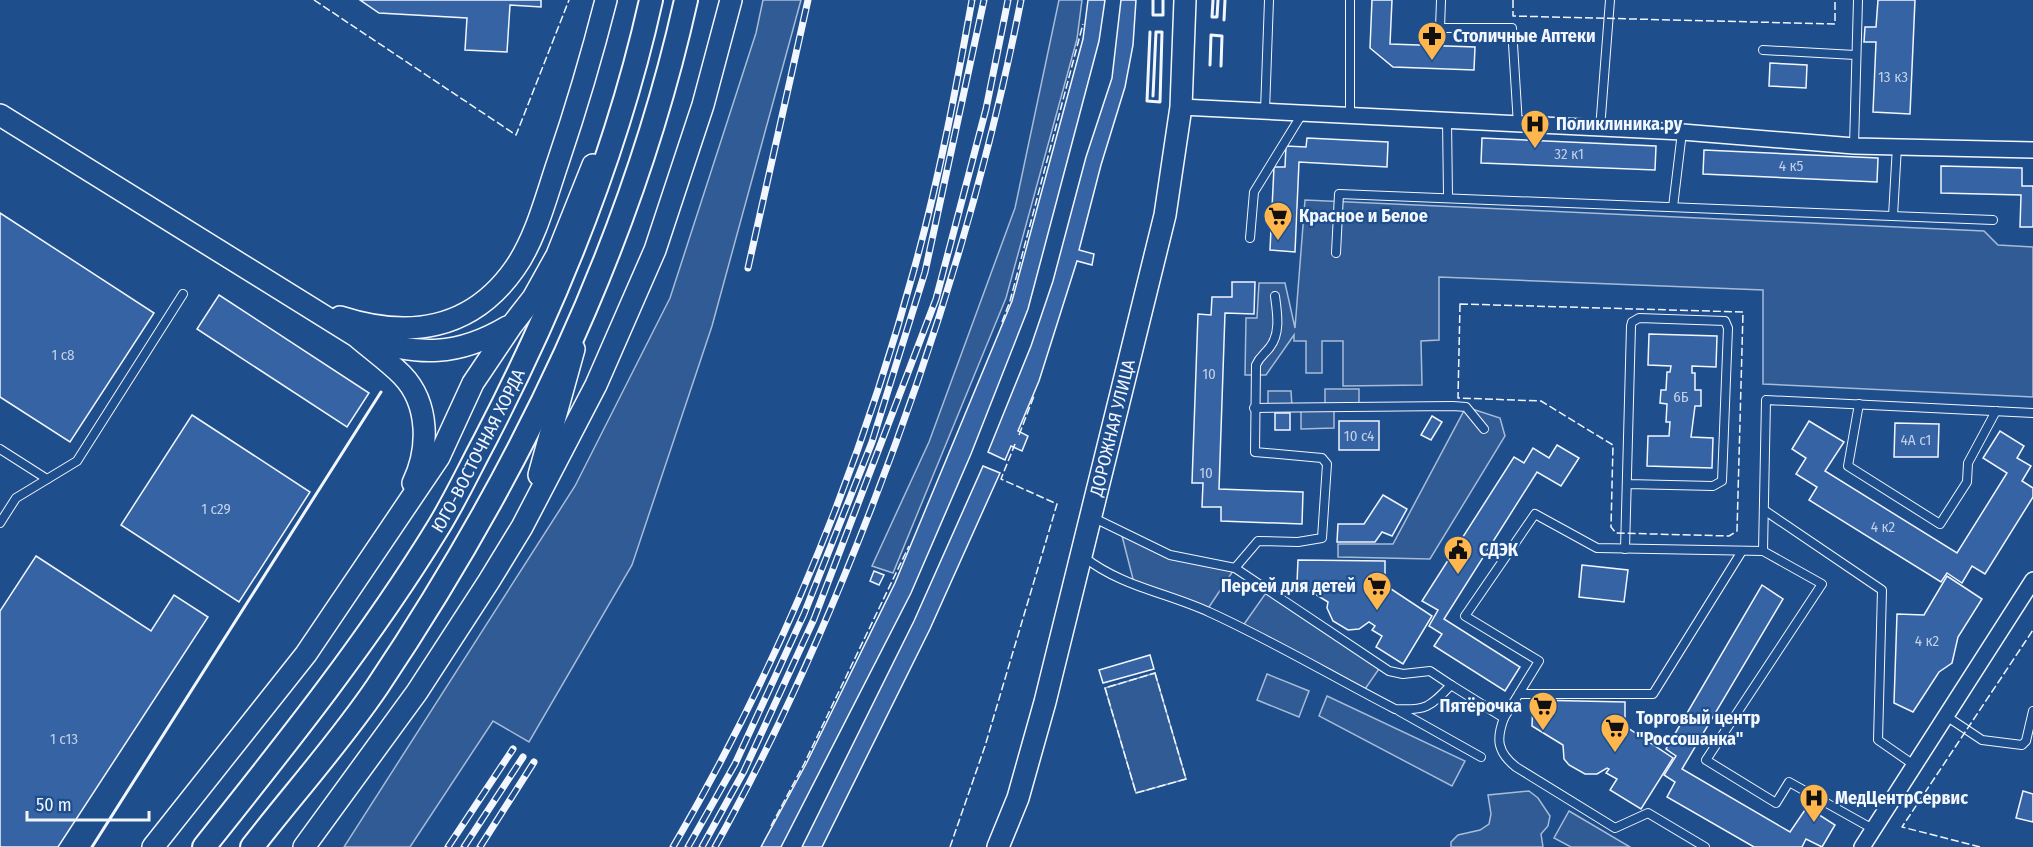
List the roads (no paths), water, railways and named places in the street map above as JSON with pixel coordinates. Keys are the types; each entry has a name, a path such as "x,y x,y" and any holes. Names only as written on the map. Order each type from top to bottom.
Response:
{"main road":[{"name":"ЮГО-ВОСТОЧНАЯ ХОРДА","path":"204,847 339,676 440,525 527,358 587,213 639,54 651,0"},
{"name":"ЮГО-ВОСТОЧНАЯ ХОРДА","path":"252,847 375,690 468,544 558,373 620,221 671,64 686,0"}],"street":[{"path":"300,302 373,327 407,330 436,325 464,315 489,298 515,268 540,216 584,87 606,0"},
{"path":"304,847 417,692 522,528 596,384 655,250 703,105 731,0"},
{"name":"ДОРОЖНАЯ УЛИЦА","path":"1002,846 1018,798 1081,555 1165,215 1181,107 1185,0"},
{"path":"153,847 306,654 440,457 474,383 512,325 533,298 557,255 639,54"},
{"path":"1181,107 1682,132 1854,146 1897,145 2033,150"},
{"path":"0,115 356,336 404,377 420,407 426,441 419,470 393,524"},
{"path":"522,528 558,412 583,311"},
{"path":"356,336 393,348 422,352 453,349 482,342 512,325"},
{"path":"1862,847 2033,580"}],"lane":[{"path":"1265,111 1269,0"},
{"path":"1350,0 1350,116"},
{"path":"1441,0 1440,28 1512,28 1518,125"},
{"path":"1600,129 1610,0"},
{"path":"1854,146 1858,0"},
{"path":"1764,50 1855,55"},
{"path":"1250,238 1254,192 1302,114"},
{"path":"1447,120 1448,196"},
{"path":"1673,207 1682,132"},
{"path":"1893,216 1897,145"},
{"path":"1336,253 1339,194 1448,196 1993,220"},
{"path":"0,523 16,498 77,461 183,294"},
{"path":"1235,568 1258,541 1298,542 1322,538 1327,464 1322,458 1255,452 1256,365 1260,355 1270,347 1276,334 1275,296"},
{"path":"1625,549 1627,484 1632,322 1639,318 1725,321 1728,328 1722,481 1713,486 1627,484"},
{"path":"1763,551 1766,400 2033,413"},
{"path":"1859,404 1848,466 1940,524 1967,482 1968,463 1996,411"},
{"path":"1254,408 1466,407 1484,429"},
{"path":"0,449 47,479"},
{"path":"1764,510 1882,590 1878,740 1914,765"},
{"path":"1705,847 1648,813 1615,828 1516,767 1505,758 1498,746 1499,732 1504,718 1539,662 1465,616 1535,514 1597,548 1763,551 1822,584 1706,760 1776,803 1789,782 1873,829"},
{"path":"1091,516 1170,555 1235,568 1389,670 1403,674 1430,671 1504,718"},
{"path":"1519,694 1653,694 1742,551"},
{"path":"1081,555 1102,571 1207,610 1481,757"},
{"path":"1395,709 1417,710 1431,706 1451,685"},
{"path":"1946,716 1982,740 2022,745 2026,741 2033,711"}],"railway":[{"path":"748,268 808,0"},
{"path":"673,847 712,778 782,637 813,565 869,417 924,233 972,0"},
{"path":"688,847 735,764 804,614 872,442 925,272 984,0"},
{"path":"702,847 744,771 814,619 936,299 986,109 1008,0"},
{"path":"715,847 759,765 818,638 854,552 917,384 975,194 1021,0"},
{"path":"448,847 513,749"},
{"path":"464,847 523,757"},
{"path":"480,847 534,762"}],"place":[{"name":"Столичные Аптеки","path":"1432,62"},
{"name":"Поликлиника.ру","path":"1535,150"},
{"name":"Красное и Белое","path":"1278,242"},
{"name":"СДЭК","path":"1458,576"},
{"name":"Персей для детей","path":"1377,612"},
{"name":"Пятёрочка","path":"1543,732"},
{"name":"Торговый центр \"Россошанка\"","path":"1615,754"},
{"name":"МедЦентрСервис","path":"1814,824"}]}
